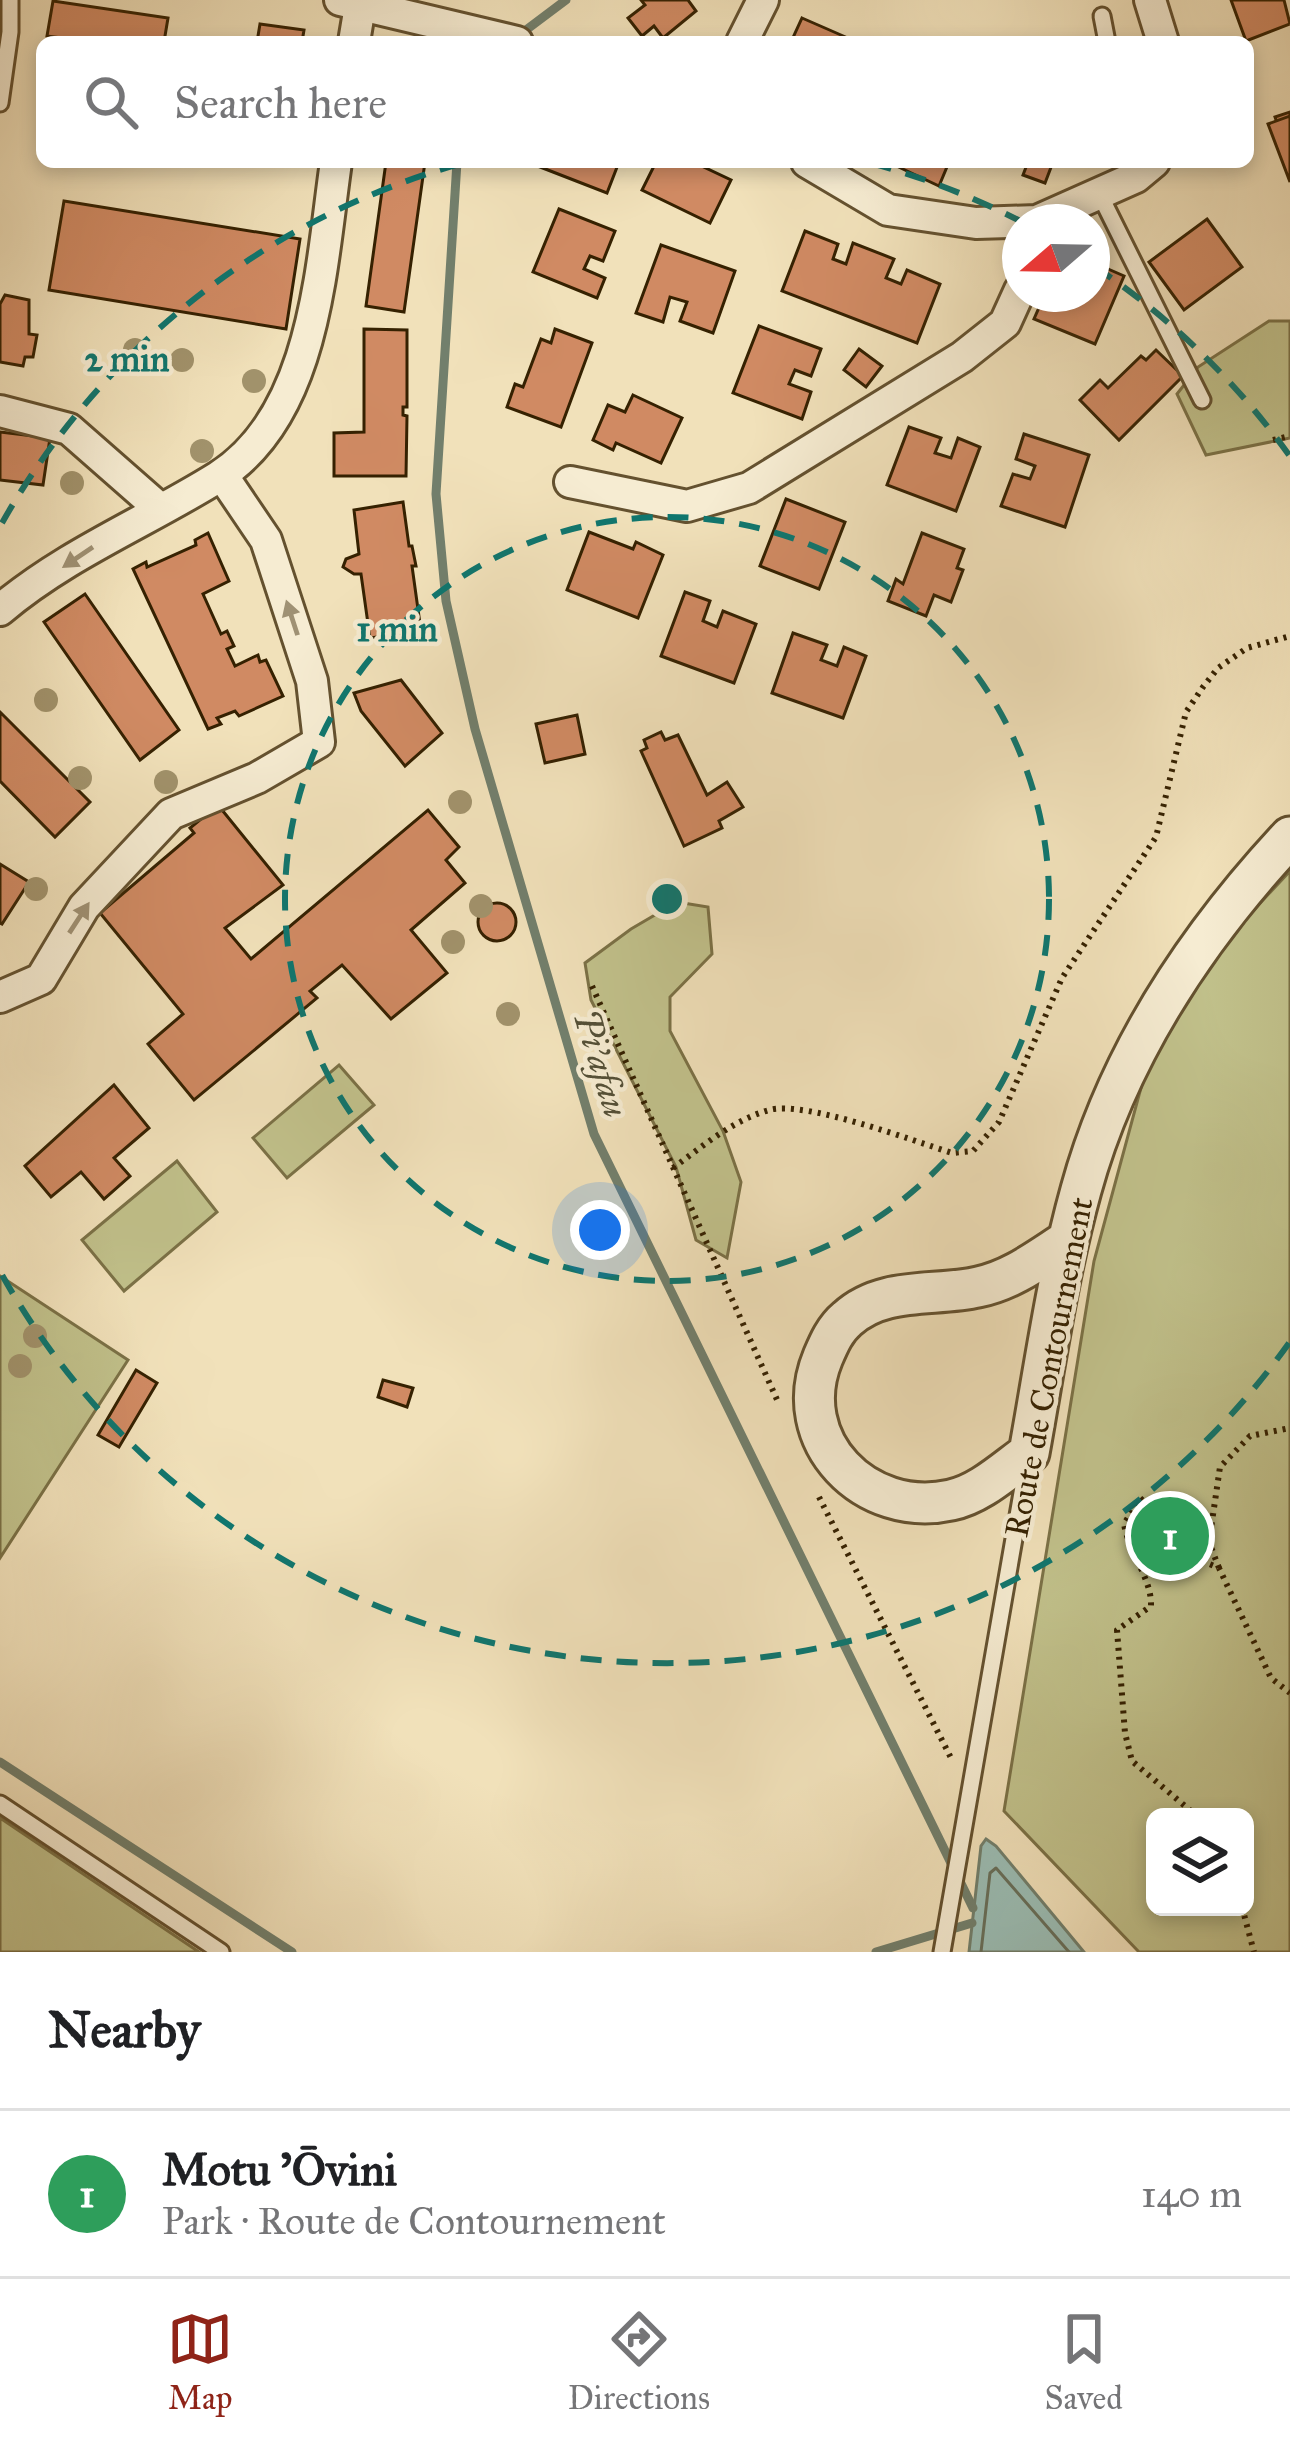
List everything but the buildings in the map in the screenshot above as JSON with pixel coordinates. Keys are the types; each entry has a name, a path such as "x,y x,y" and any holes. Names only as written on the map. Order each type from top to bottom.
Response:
{"street":[{"path":"745,36 763,0"},
{"path":"1150,0 1161,36"},
{"path":"353,36 350,3 496,36"},
{"path":"0,610 102,541 222,475 270,430 312,331 335,168"},
{"path":"817,168 888,211 1002,223"},
{"path":"1079,204 1147,168"},
{"path":"570,482 687,506 749,488 962,357 1005,322 1010,312"},
{"path":"0,411 70,429 159,508"},
{"path":"0,997 41,979 84,907 171,814 257,778 319,742 313,681 266,540 222,475"},
{"name":"Route de Contournement","path":"1029,1453 1067,1241 1101,1129 1145,1032 1198,944 1290,837"},
{"path":"1029,1453 985,1485 955,1499 929,1503 879,1494 855,1479 818,1433 812,1406 814,1385 832,1336 866,1306 889,1296 980,1287 1019,1272 1067,1241"}],"lane":[{"path":"0,103 10,0"},
{"path":"1102,16 1106,36"},
{"path":"1100,195 1202,400"},
{"name":"Route de Contournement","path":"942,1952 1029,1453"},
{"path":"0,1804 221,1952"}],"path":[{"path":"1273,440 1290,436"},
{"path":"673,1168 746,1119 776,1108 807,1112 952,1153 974,1151 1004,1111 1062,978 1156,837 1186,712 1218,668 1247,648 1290,636"},
{"path":"1290,1428 1250,1436 1220,1467 1209,1542 1271,1678 1290,1693"},
{"path":"1187,1808 1132,1761 1125,1733 1117,1630 1151,1606 1152,1593 1128,1547 1124,1524 1140,1498 1176,1533 1188,1556 1219,1568"},
{"path":"1244,1916 1254,1952"}],"green space":[{"path":"1269,321 1290,321 1290,438 1206,455 1177,394 1198,367"},
{"path":"1290,871 1290,1952 1139,1952 1004,1811 1094,1261 1142,1084 1198,970"},
{"path":"677,902 708,907 712,954 670,997 670,1031 723,1131 741,1182 727,1258 696,1240 676,1167 591,1000 585,963"},
{"path":"339,1065 374,1105 287,1178 253,1138"},
{"path":"177,1161 217,1212 124,1291 82,1240"},
{"path":"0,1276 128,1360 0,1558"},
{"path":"0,1818 199,1952 0,1952"}],"water":[{"path":"986,1839 1084,1952 969,1952 981,1846"}],"waterway":[{"name":"Pi'afau","path":"518,36 566,0"},
{"name":"Pi'afau","path":"457,168 436,494 446,601 475,729 594,1134 973,1908"},
{"path":"0,1762 292,1952"},
{"path":"876,1952 972,1923"}],"place":[{"name":"Motu 'Ōvini","path":"1170,1536"}]}
